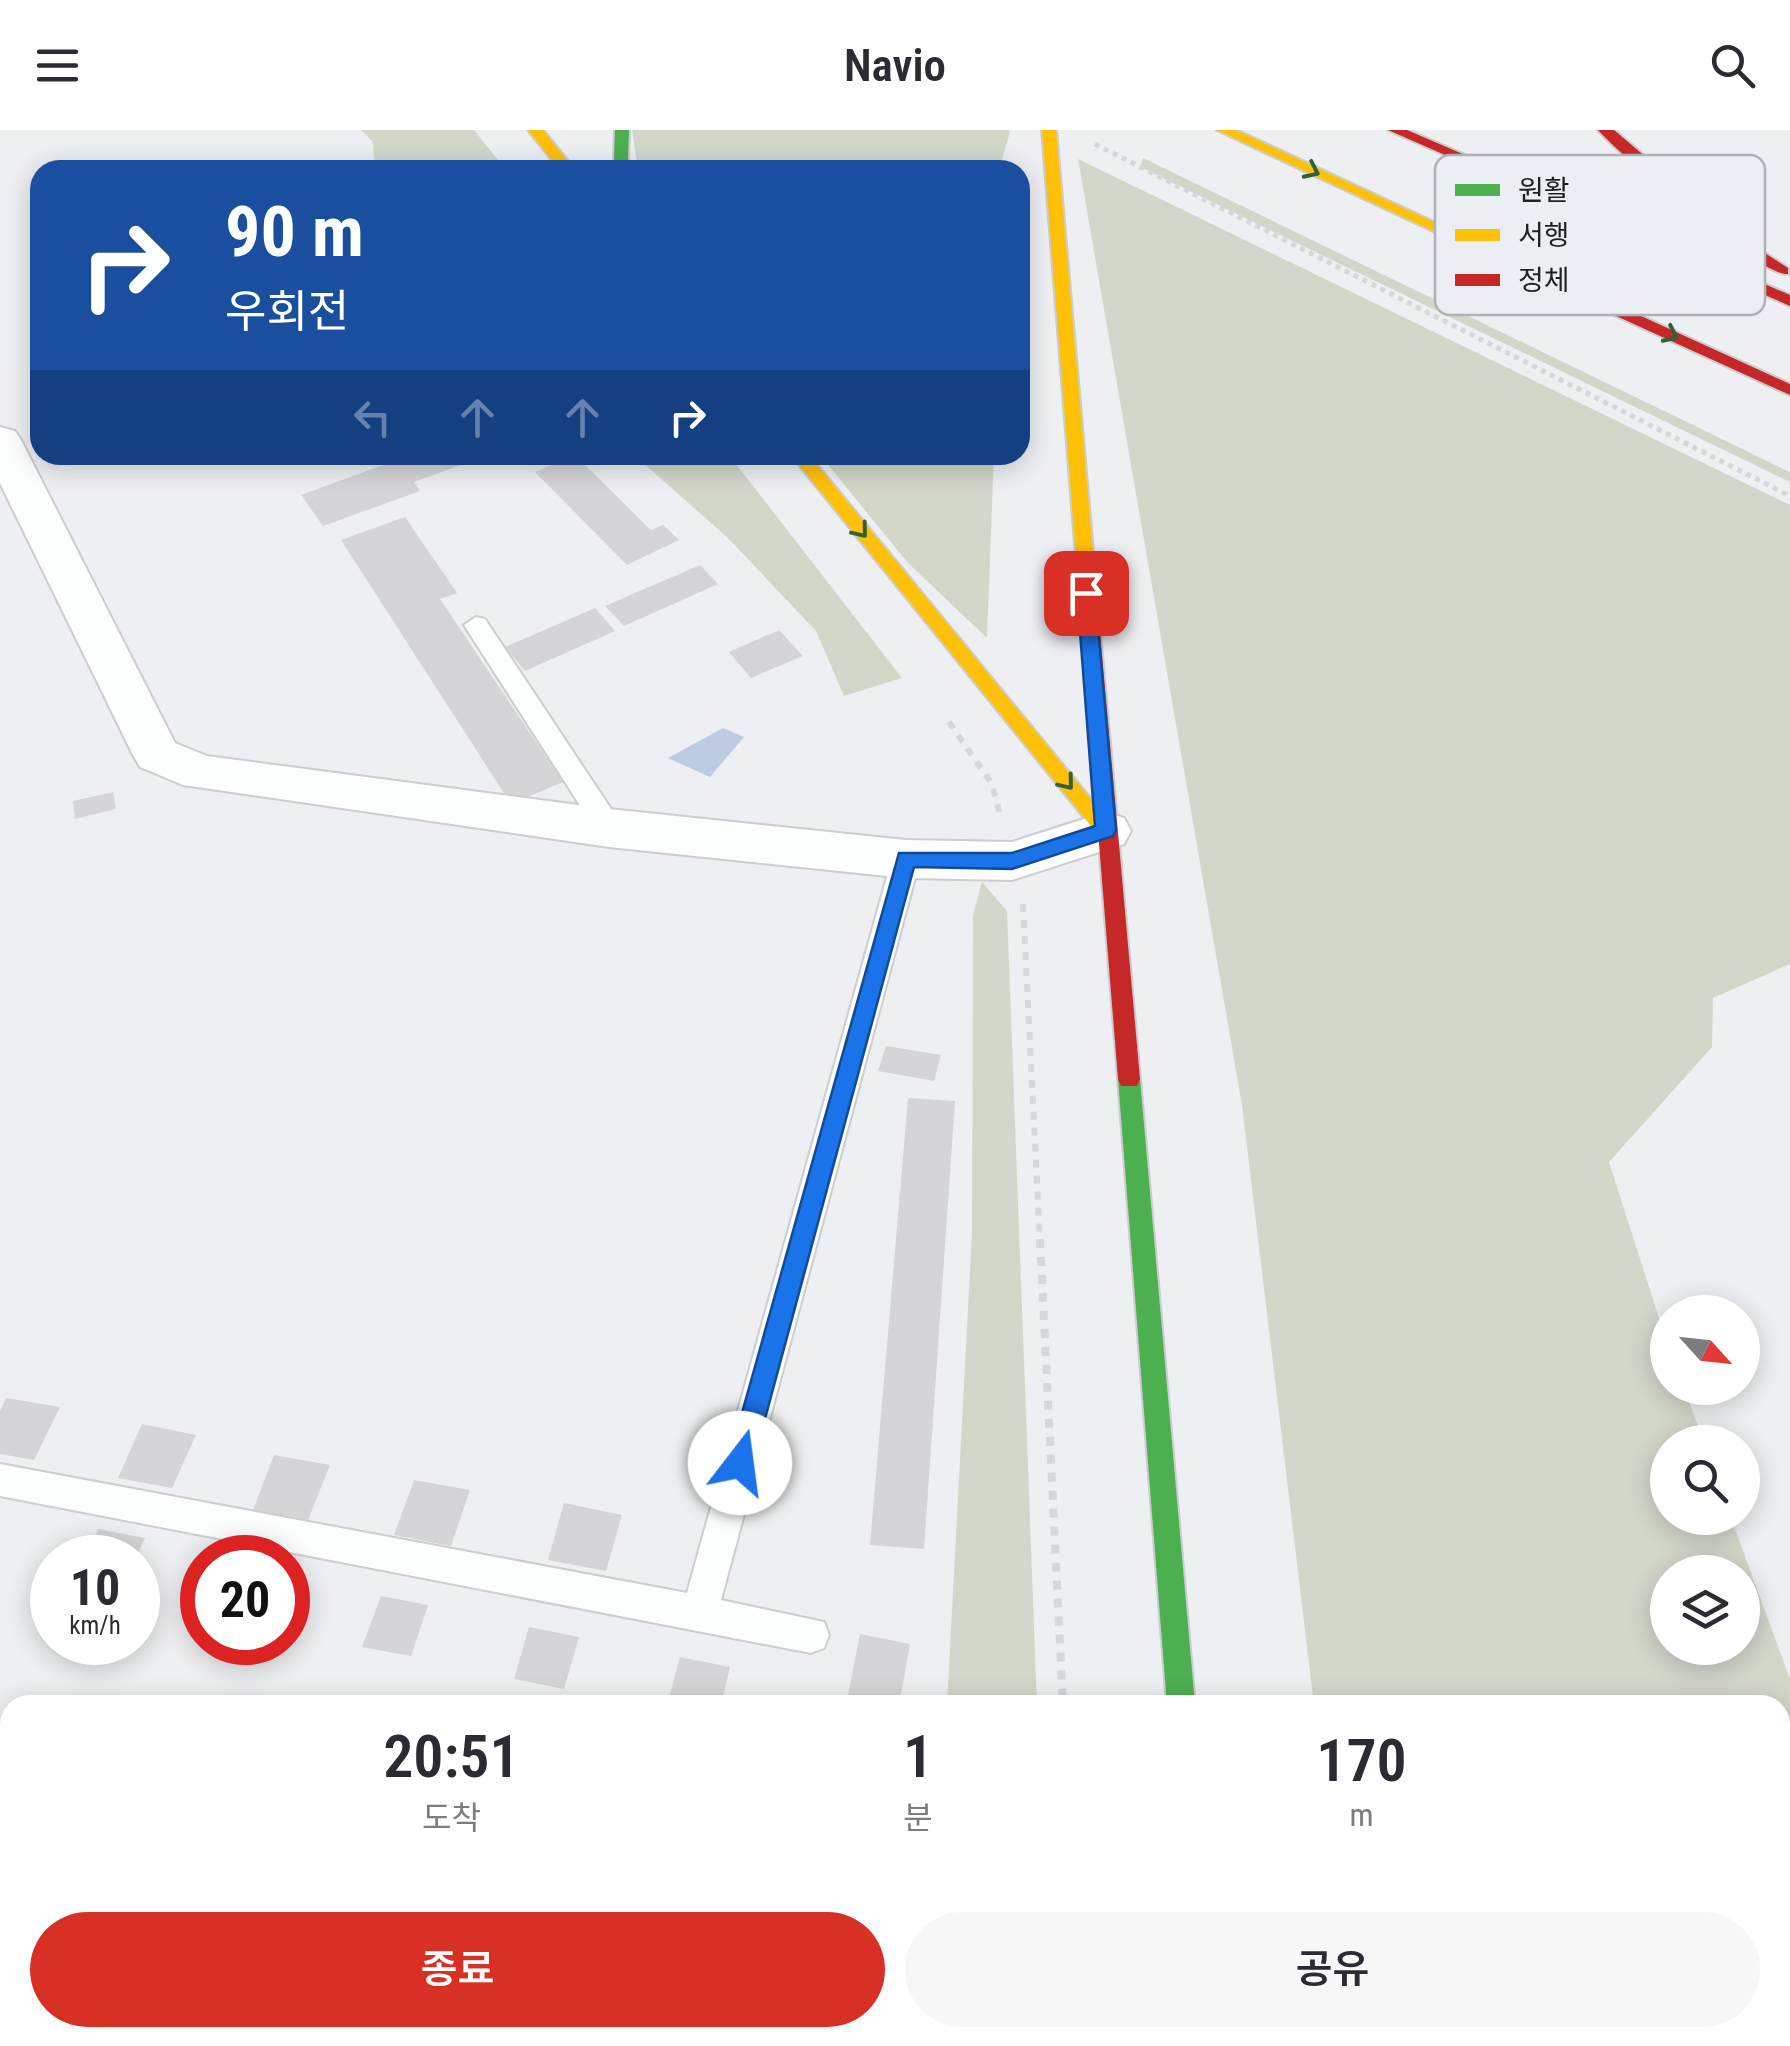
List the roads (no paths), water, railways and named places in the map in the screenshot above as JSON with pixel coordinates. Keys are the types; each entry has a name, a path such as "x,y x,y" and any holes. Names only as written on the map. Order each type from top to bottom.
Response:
{"highway":[{"path":"535,130 560,160"},
{"path":"621,160 622,130"},
{"path":"1049,130 1179,1695"},
{"path":"1224,130 1435,227"},
{"path":"1395,130 1453,155"},
{"path":"1605,130 1634,155"},
{"path":"1030,185 1050,158"},
{"path":"1765,259 1790,275"},
{"path":"1765,290 1790,301"},
{"path":"1627,315 1790,390"},
{"path":"808,465 1106,830"}],"street":[{"path":"0,440 157,756 200,773 609,828 906,858 1012,861 1106,830"}],"lane":[{"path":"476,625 609,828"},
{"path":"699,1614 906,858"},
{"path":"0,1480 811,1634"}],"water":[{"path":"723,728 744,737 710,777 668,758"}]}
